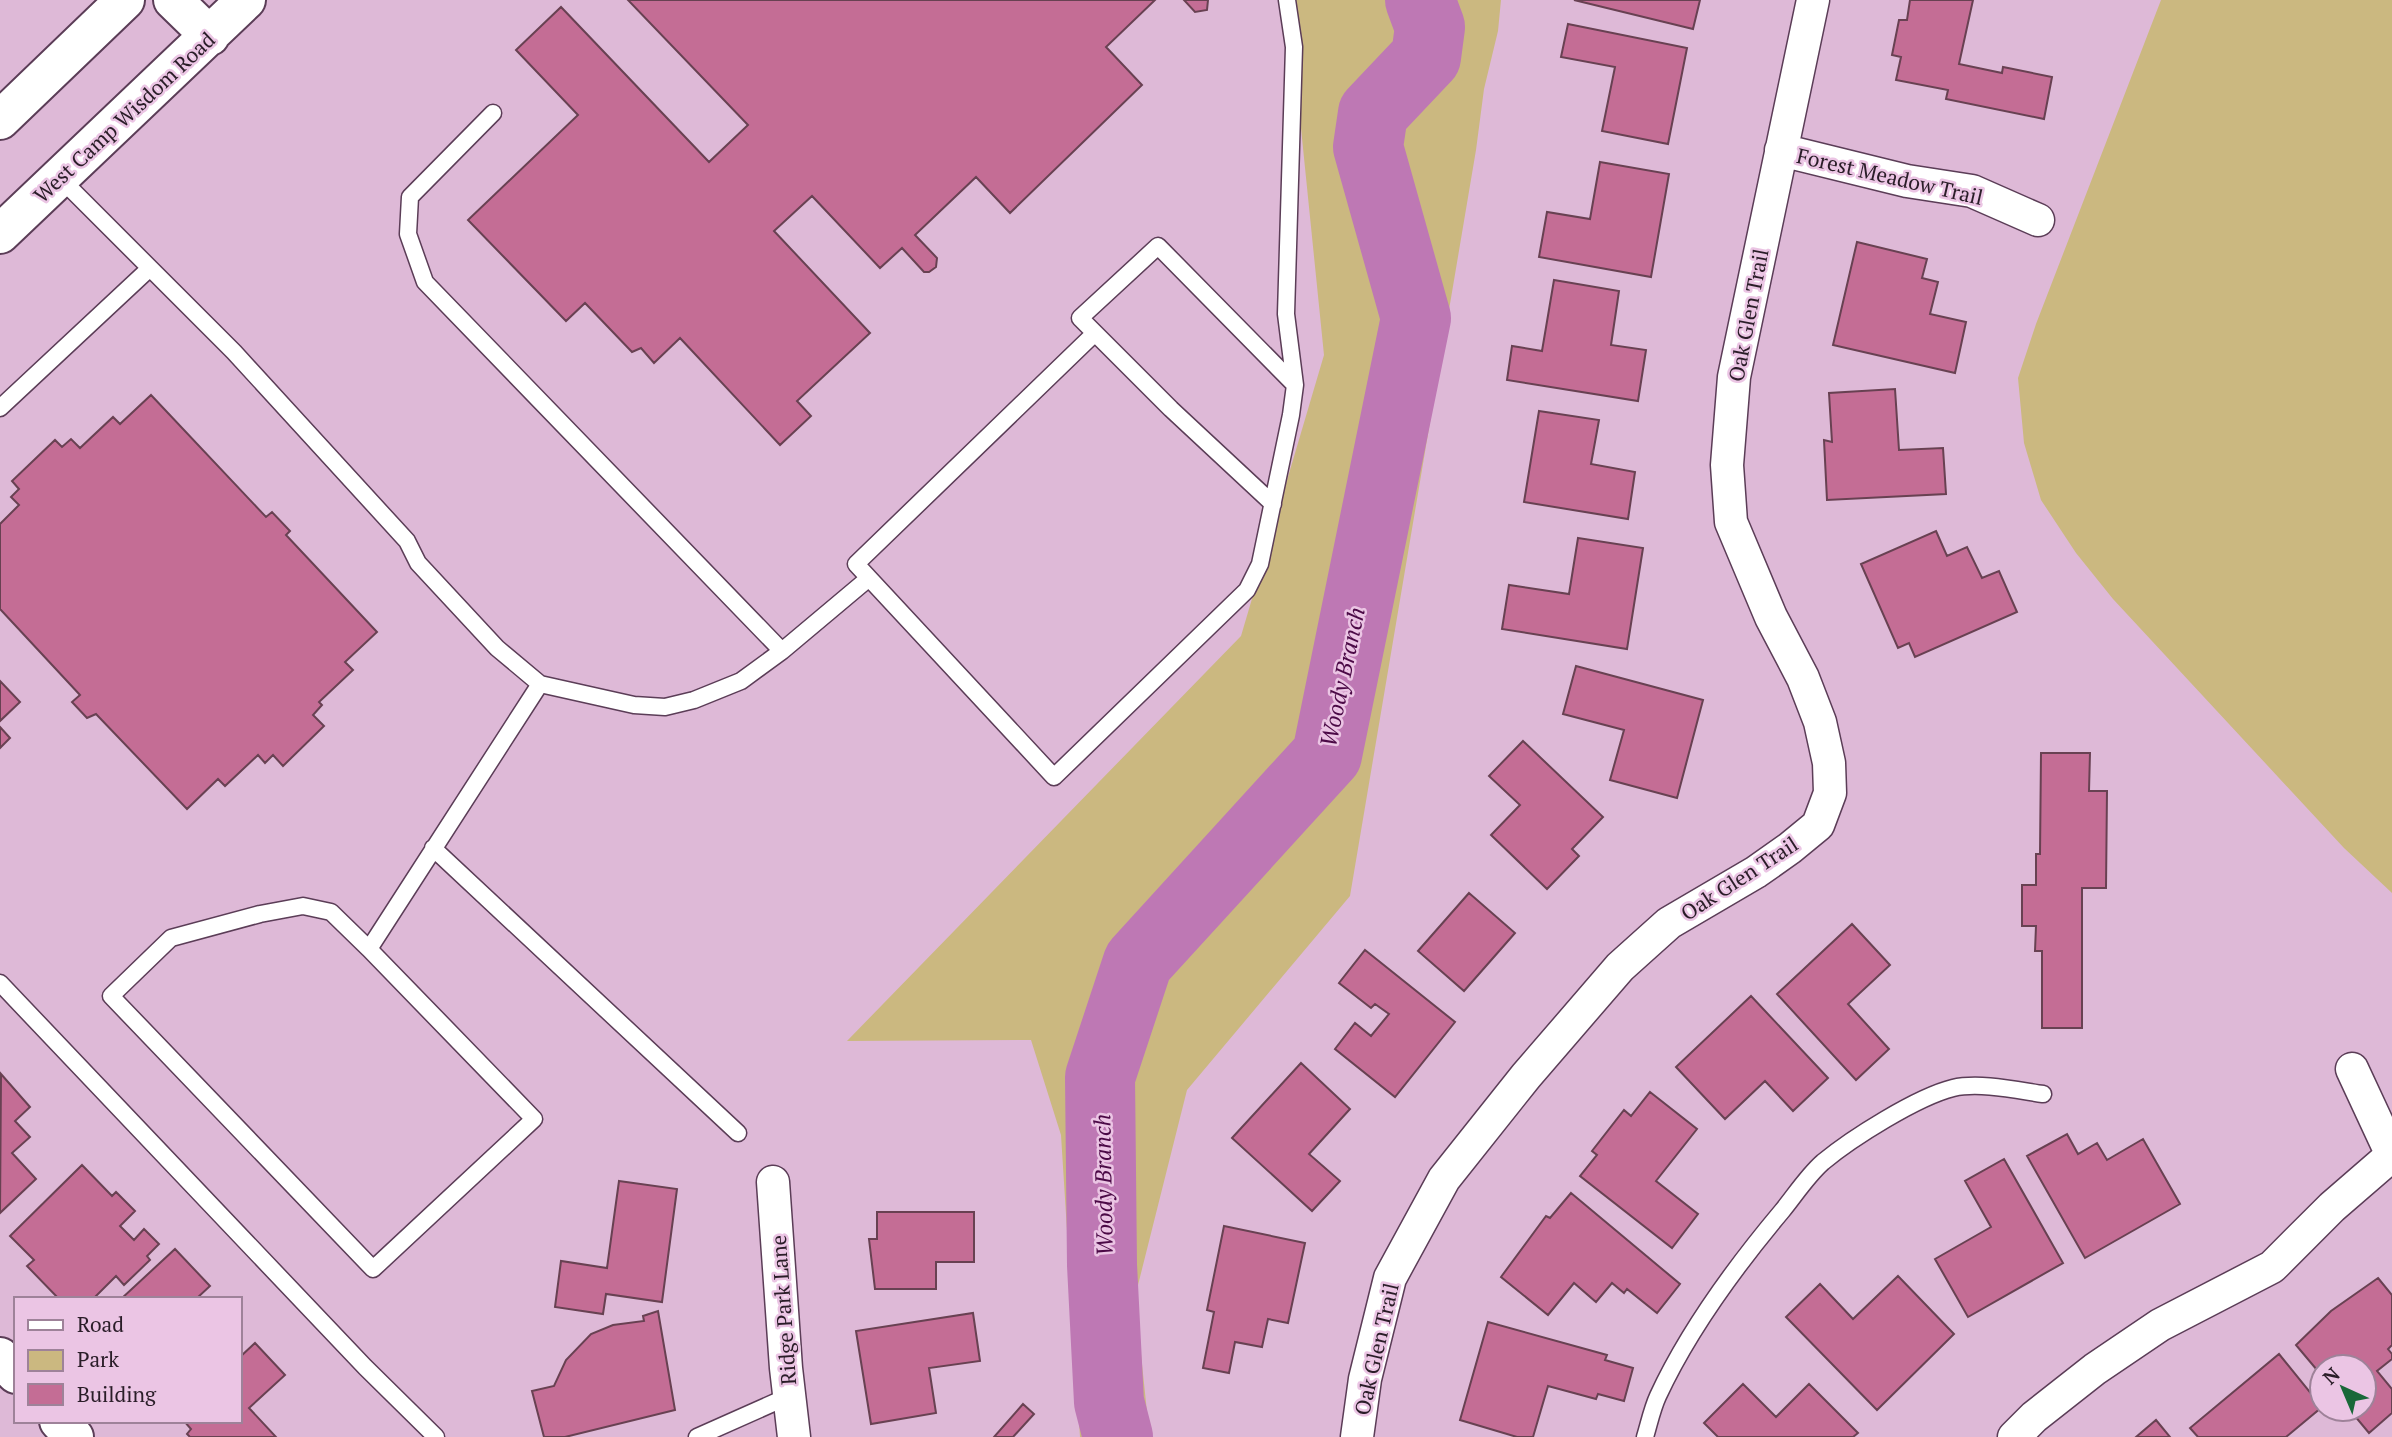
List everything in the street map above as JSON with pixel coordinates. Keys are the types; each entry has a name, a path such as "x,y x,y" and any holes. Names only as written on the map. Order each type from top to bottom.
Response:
{"main road":[{"path":"0,120 125,0"},
{"path":"173,0 210,36"},
{"name":"West Camp Wisdom Road","path":"0,234 246,0"},
{"path":"0,1357 14,1372"}],"street":[{"name":"Oak Glen Trail","path":"1357,1437 1364,1379 1390,1278 1444,1179 1526,1076 1620,967 1669,923 1756,872 1818,825 1830,793 1829,763 1821,722 1803,678 1771,617 1731,522 1727,465 1734,377 1813,0"},
{"name":"Forest Meadow Trail","path":"1781,150 1907,181 1972,191 2038,220"},
{"path":"2014,1437 2034,1417 2095,1369 2160,1325 2272,1267 2332,1207 2392,1155 2352,1069"},
{"name":"Ridge Park Lane","path":"774,1182 794,1437"}],"lane":[{"path":"1095,333 856,564 1054,777 1247,590 1260,564 1295,385 1286,314 1294,47 1287,0"},
{"path":"493,113 411,197 408,234 425,282 782,651"},
{"path":"60,178 234,352 407,541 418,563 496,648 540,684 599,699 665,707 694,701 741,681 869,579"},
{"path":"1272,504 1080,318 1158,246 1295,385"},
{"path":"0,408 150,268"},
{"path":"369,949 540,684"},
{"path":"433,848 738,1133"},
{"path":"303,906 331,912 369,949 534,1119 373,1269 111,996 171,938 260,914 303,906"},
{"path":"0,983 365,1367 436,1437"},
{"path":"1646,1437 1657,1399 1685,1344 1771,1223 1822,1163 1857,1138 1920,1101 1954,1088 1997,1087 2043,1094"},
{"path":"697,1437 789,1396"}],"green space":[{"path":"1288,0 1501,0 1498,31 1484,89 1476,150 1350,896 1187,1090 1135,1297 1149,1431 1137,1437 1080,1437 1061,1135 1031,1040 847,1041 1241,636 1324,355"},
{"path":"2161,0 2392,0 2392,893 2344,848 2113,599 2076,553 2041,500 2024,443 2018,378 2036,324"}],"building":[{"path":"628,0 1155,0 1106,47 1142,85 1010,213 976,177 915,235 937,258 936,267 929,272 924,272 902,248 880,268 812,196 774,231 870,333 797,401 811,416 780,445 680,338 654,363 641,348 632,352 585,303 566,321 468,220 578,115 516,50 561,7 709,162 748,125"},
{"path":"1184,0 1208,0 1207,10 1195,12"},
{"path":"1574,0 1700,0 1693,29"},
{"path":"1910,0 1973,0 1959,64 2002,73 2003,67 2052,77 2044,119 1946,99 1948,90 1896,80 1901,57 1892,55 1899,20 1907,20"},
{"path":"1568,24 1687,48 1668,144 1602,131 1615,67 1561,57"},
{"path":"1600,162 1669,174 1651,277 1539,257 1547,212 1590,219"},
{"path":"1857,242 1927,259 1922,278 1938,282 1930,314 1966,322 1955,373 1833,345"},
{"path":"1554,280 1619,291 1611,345 1646,350 1638,401 1507,380 1512,346 1542,351"},
{"path":"1895,389 1899,450 1943,448 1946,494 1827,500 1824,440 1832,442 1829,393"},
{"path":"151,395 266,517 272,512 290,531 286,535 377,632 345,662 353,670 319,702 322,705 313,715 324,726 283,766 273,755 265,763 258,755 225,786 218,779 187,809 96,714 87,718 72,702 80,695 0,609 0,524 19,505 11,497 19,489 12,481 55,440 62,447 71,439 80,448 113,417 120,424"},
{"path":"1539,411 1599,420 1591,464 1635,472 1628,519 1524,502"},
{"path":"1936,531 1947,556 1967,547 1982,578 1999,571 2017,612 1915,657 1909,643 1898,648 1861,564"},
{"path":"1578,538 1643,548 1627,649 1502,629 1509,585 1569,594"},
{"path":"1576,666 1703,700 1677,798 1610,780 1624,730 1563,714"},
{"path":"0,681 20,702 0,721"},
{"path":"0,727 10,738 0,748"},
{"path":"1523,741 1603,817 1572,849 1579,856 1547,889 1491,835 1520,805 1489,776"},
{"path":"2041,753 2090,753 2089,791 2107,791 2106,888 2082,888 2082,1028 2042,1028 2042,951 2035,951 2036,926 2022,926 2022,885 2036,885 2036,854 2040,854"},
{"path":"1469,893 1515,933 1464,991 1418,951"},
{"path":"1852,924 1890,965 1848,1004 1889,1049 1856,1080 1777,994"},
{"path":"1365,950 1455,1022 1395,1097 1335,1049 1355,1023 1371,1036 1389,1014 1375,1004 1371,1008 1339,983"},
{"path":"1751,996 1828,1078 1793,1111 1765,1081 1725,1119 1676,1067"},
{"path":"1301,1063 1350,1109 1309,1154 1340,1181 1312,1211 1232,1138"},
{"path":"1,1074 30,1107 15,1121 30,1137 12,1153 36,1179 0,1213"},
{"path":"1650,1092 1697,1129 1656,1181 1698,1214 1672,1248 1580,1176 1597,1155 1592,1151 1624,1110 1631,1116"},
{"path":"2067,1134 2078,1154 2097,1143 2107,1160 2143,1139 2180,1204 2085,1258 2027,1156"},
{"path":"2004,1159 2063,1263 1968,1317 1935,1259 1991,1227 1965,1181"},
{"path":"82,1165 112,1196 116,1192 135,1211 120,1226 134,1240 144,1229 159,1244 147,1256 150,1260 124,1285 116,1276 95,1297 57,1297 27,1266 34,1260 10,1236"},
{"path":"619,1181 677,1189 662,1302 606,1294 603,1314 555,1307 561,1261 607,1268"},
{"path":"1571,1193 1680,1284 1657,1313 1627,1289 1624,1293 1612,1283 1596,1302 1574,1283 1548,1315 1501,1277 1546,1216 1550,1218"},
{"path":"877,1212 974,1212 974,1262 936,1262 936,1289 875,1289 869,1239 877,1239"},
{"path":"1224,1226 1305,1243 1288,1323 1268,1319 1262,1347 1235,1342 1229,1373 1203,1368 1214,1312 1207,1310"},
{"path":"175,1249 210,1286 198,1297 123,1297"},
{"path":"1898,1276 1954,1334 1877,1410 1786,1317 1820,1284 1853,1319"},
{"path":"2378,1278 2392,1295 2392,1345 2388,1349 2392,1359 2378,1370 2378,1353 2308,1353 2308,1359 2296,1345 2331,1311"},
{"path":"658,1311 675,1410 565,1437 544,1437 532,1391 554,1386 566,1360 591,1334 613,1325 644,1321 643,1316"},
{"path":"973,1313 980,1361 929,1368 936,1413 871,1424 856,1331"},
{"path":"1488,1322 1607,1355 1605,1360 1633,1368 1624,1401 1598,1394 1596,1399 1548,1386 1533,1437 1517,1437 1460,1420"},
{"path":"255,1343 285,1375 249,1408 276,1437 190,1437 187,1434 191,1429 186,1423 242,1423 242,1355"},
{"path":"2279,1354 2308,1390 2308,1419 2286,1437 2198,1437 2190,1428"},
{"path":"2378,1372 2392,1389 2392,1413 2369,1433 2361,1423 2378,1423"},
{"path":"1743,1384 1776,1417 1809,1384 1858,1433 1853,1437 1718,1437 1704,1423"},
{"path":"1023,1404 1034,1414 1013,1437 994,1437"},
{"path":"2156,1420 2170,1437 2136,1437"}],"waterway":[{"name":"Woody Branch","path":"1118,1437 1109,1402 1102,1265 1100,1077 1138,962 1327,755 1416,318 1368,147 1373,113 1426,57 1430,27 1420,0"}]}
